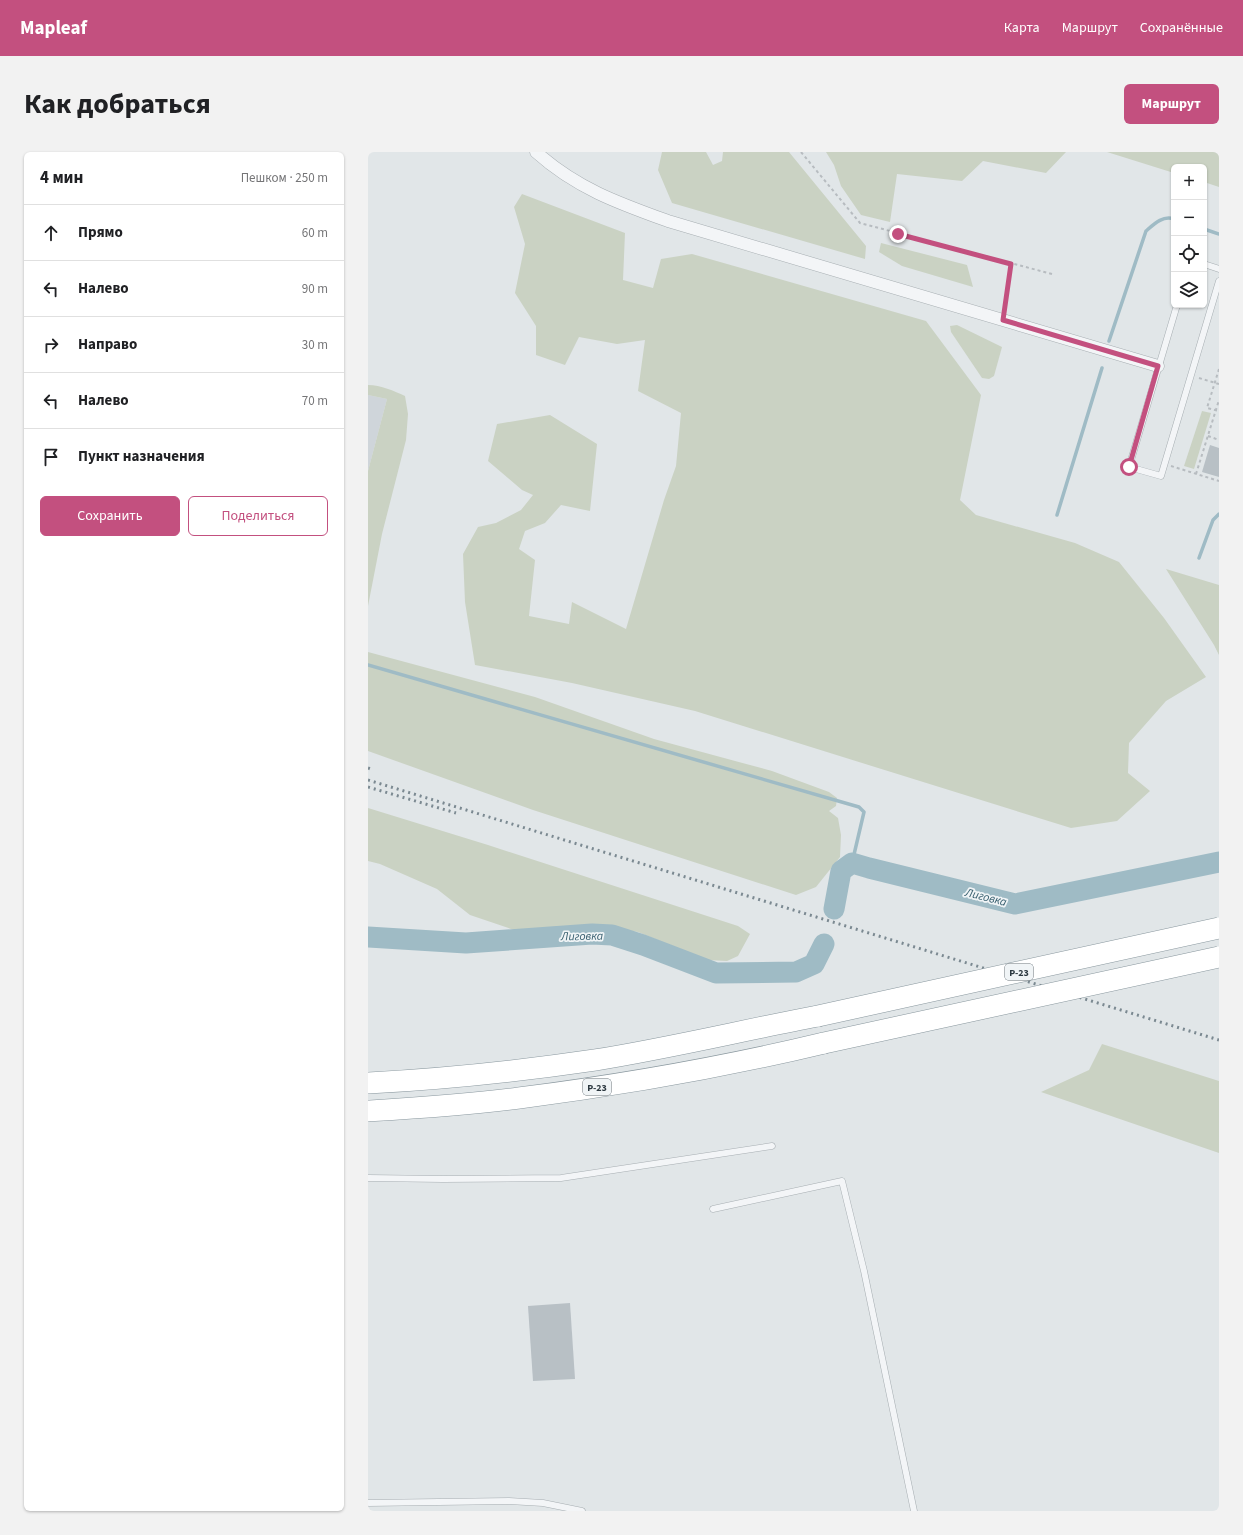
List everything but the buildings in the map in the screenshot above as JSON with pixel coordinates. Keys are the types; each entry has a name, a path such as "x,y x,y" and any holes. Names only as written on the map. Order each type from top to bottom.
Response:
{"highway":[{"name":"Р-23","path":"368,1083 433,1080 595,1060 818,1016 1219,928"},
{"name":"Р-23","path":"368,1111 437,1107 518,1098 601,1086 769,1056 1219,958"}],"street":[{"path":"536,152 554,168 589,190 628,207 668,221 1158,366"}],"lane":[{"path":"1207,265 1219,269"},
{"path":"1176,308 1129,467 1161,476 1219,281"},
{"path":"368,1178 561,1178 772,1146"},
{"path":"712,1209 842,1181 864,1271 914,1511"},
{"path":"368,1503 509,1501 543,1503 582,1511"}],"path":[{"path":"801,152 860,223 1052,274"},
{"path":"1003,320 1011,264"},
{"path":"1218,411 1206,408 1219,369"},
{"path":"1191,376 1219,384"},
{"path":"1196,474 1218,411 1219,400"},
{"path":"1208,436 1219,440"},
{"path":"1164,464 1219,481"}],"shaded area":[{"path":"368,395 387,399 368,471"}],"green space":[{"path":"662,152 706,152 713,165 722,161 723,152 789,152 866,246 865,259 672,203 658,170"},
{"path":"826,152 1066,152 1046,173 983,161 962,181 897,174 890,222 861,215 841,186 834,165"},
{"path":"1107,152 1219,152 1219,187 1207,183 1207,164 1171,164 1171,172"},
{"path":"522,194 625,233 623,280 653,288 661,259 692,254 926,321 981,395 960,500 976,515 1075,543 1119,562 1164,618 1206,677 1166,701 1129,743 1128,773 1150,791 1117,821 1071,828 695,711 572,683 475,665 465,602 463,554 478,527 496,523 521,510 533,495 522,490 488,461 497,424 550,415 597,444 590,511 561,505 545,523 525,531 519,549 535,560 529,616 569,624 572,602 626,629 664,500 676,466 681,413 638,391 645,340 617,344 579,337 565,365 536,355 536,326 515,293 525,244 514,207"},
{"path":"881,243 967,265 973,287 902,266 879,252"},
{"path":"957,325 1002,347 994,376 989,379 982,378 951,332 950,326"},
{"path":"368,385 383,387 405,396 408,414 406,440 382,534 368,606 368,471 387,399 368,395"},
{"path":"1202,411 1211,413 1194,469 1184,466"},
{"path":"1166,569 1219,585 1219,655 1214,645"},
{"path":"368,652 535,697 654,739 772,771 829,792 837,798 836,806 829,811 838,818 841,835 840,857 816,887 796,895 533,810 368,751"},
{"path":"368,808 488,845 738,926 750,934 738,956 727,961 707,960 638,932 604,927 523,933 470,915 437,889 380,864 368,861"},
{"path":"1102,1044 1219,1081 1219,1153 1041,1092 1089,1070"}],"waterway":[{"path":"1109,341 1146,231 1162,219 1171,218"},
{"path":"1207,230 1219,234"},
{"path":"1057,515 1102,368"},
{"path":"1199,558 1213,520 1219,514"},
{"path":"368,665 859,807 864,812 852,863"},
{"name":"Лиговка","path":"834,909 841,871 852,863 1015,904 1219,862"},
{"name":"Лиговка","path":"368,937 466,943 592,934 612,935 643,945 716,973 796,972 814,964 824,944"}],"railway":[{"path":"368,768 373,770"},
{"path":"368,780 1219,1040"},
{"path":"368,787 456,813"}],"route":[{"path":"898,234 1011,264 1003,320 1158,366 1129,467"}]}
